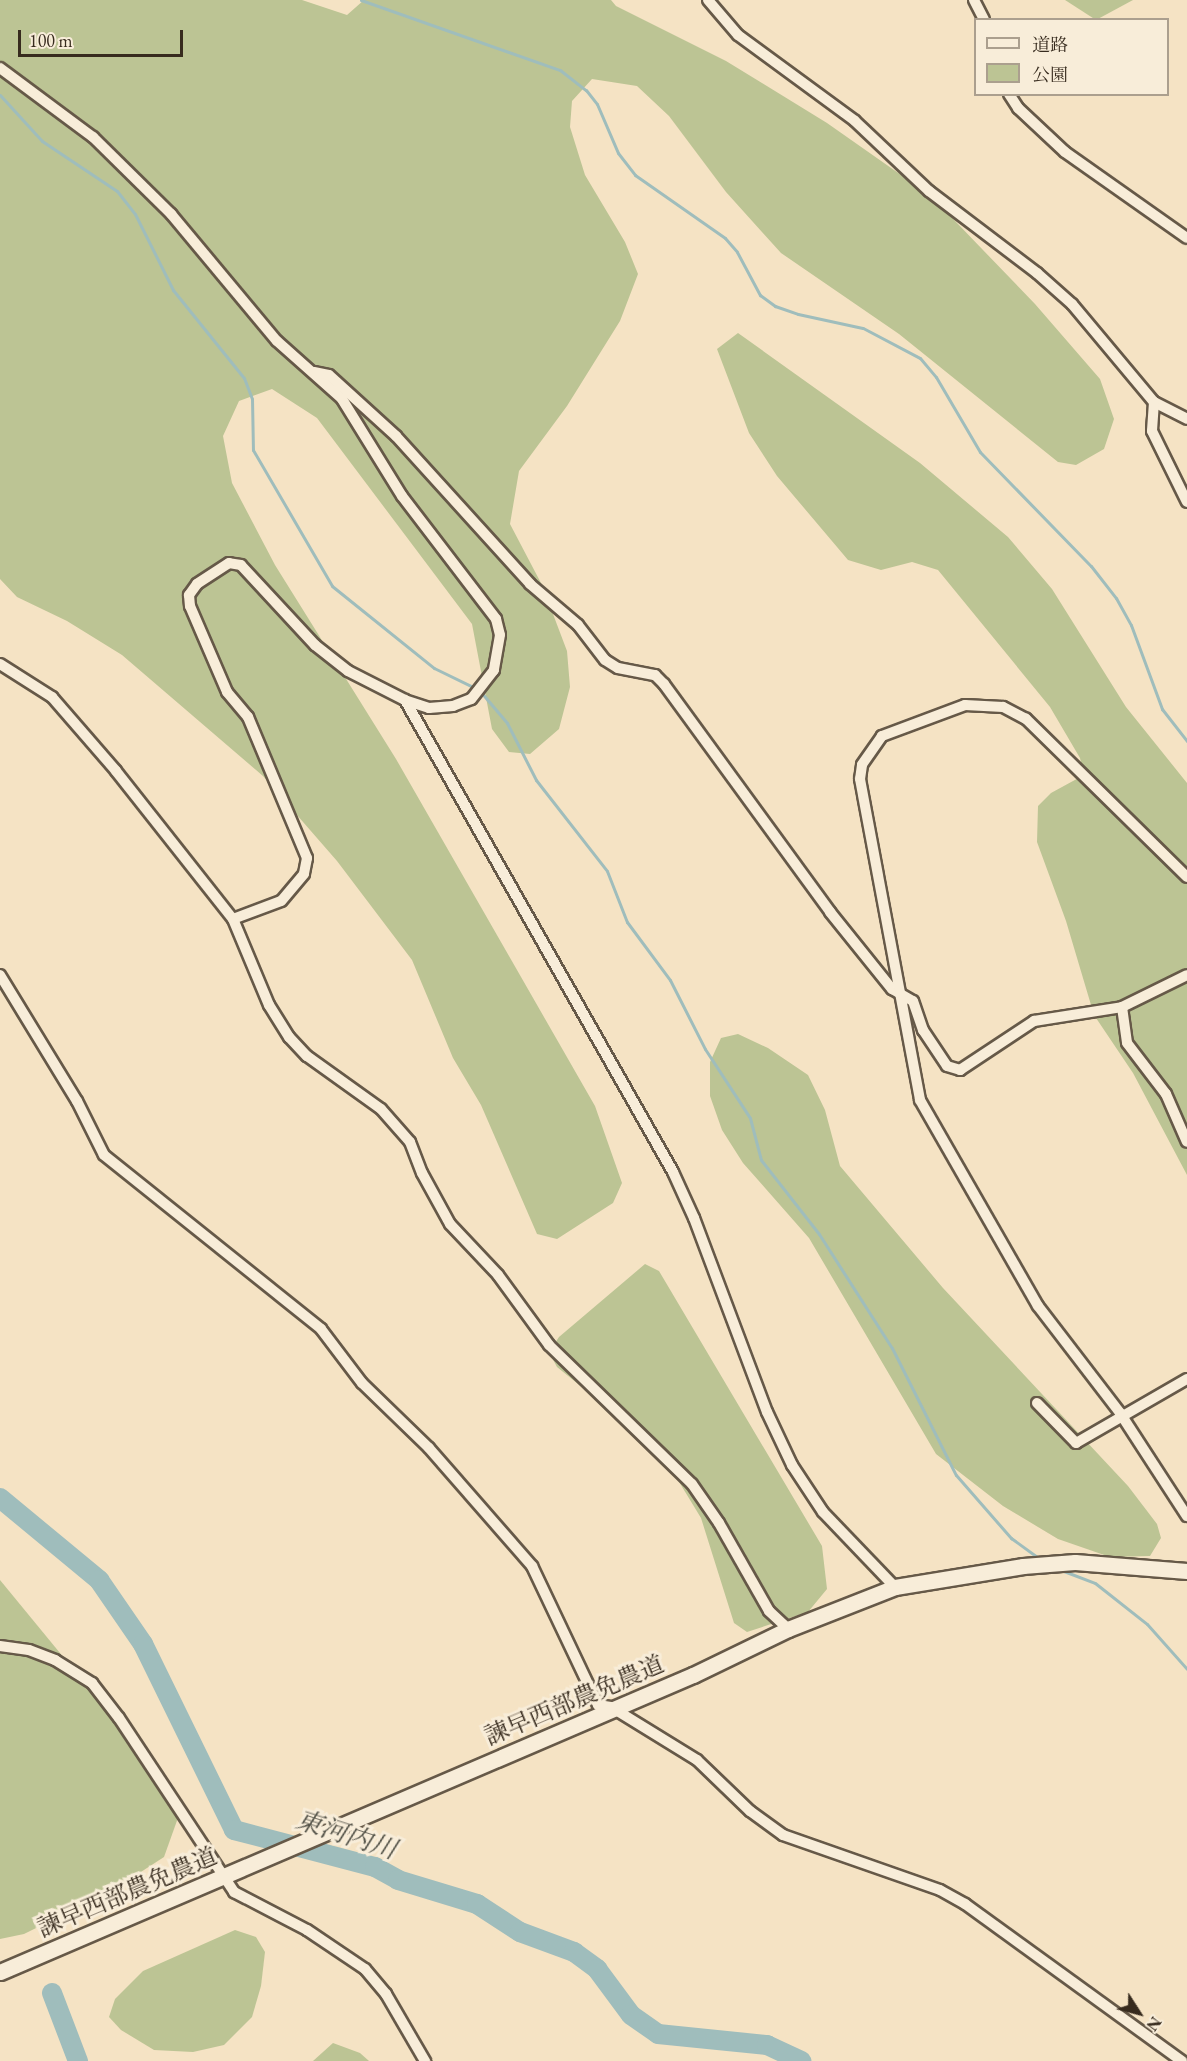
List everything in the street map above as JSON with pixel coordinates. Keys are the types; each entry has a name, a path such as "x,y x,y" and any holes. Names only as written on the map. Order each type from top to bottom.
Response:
{"street":[{"path":"708,0 738,35 855,121 929,191 1072,304 1154,402 1187,419"},
{"path":"974,0 983,18"},
{"path":"0,68 93,137 171,214 277,341 342,399 402,496 496,619 499,655 494,670 471,699 453,706 429,708 405,700 348,670 315,645 241,565 229,563 197,584 189,595 190,606 227,692 248,717 307,858 304,874 281,901 233,919"},
{"path":"1010,96 1018,108 1065,152 1187,238"},
{"path":"314,372 328,375 396,436 530,584 578,625 605,660 618,668 655,675 664,684 830,912 892,988 913,1000 923,1030 947,1066 960,1071 1034,1020 1122,1007 1187,975"},
{"path":"1154,402 1152,431 1187,502"},
{"path":"0,664 58,703 233,919 269,1005 289,1037 307,1056 381,1109 410,1142 422,1173 450,1224 498,1275 549,1346 692,1484 719,1522 770,1611 788,1629"},
{"path":"405,700 583,1019 673,1172 767,1412 792,1465 823,1512 895,1587"},
{"path":"1187,877 1026,719 1003,707 964,705 882,736 862,765 860,779 920,1100 1038,1306 1123,1418 1187,1516"},
{"path":"0,975 77,1101 104,1155 321,1329 362,1383 429,1448 532,1566 598,1705 611,1707 697,1760 750,1811 783,1835 940,1890 965,1904 1182,2061"},
{"path":"1122,1007 1127,1043 1166,1094 1187,1142"},
{"path":"1037,1403 1076,1443 1123,1418 1187,1379"},
{"name":"諫早西部農免農道","path":"0,1972 611,1707 693,1675 788,1629 895,1587 1023,1566 1075,1562 1187,1571"},
{"path":"0,1646 29,1650 55,1660 92,1683 119,1718 234,1892 306,1930 364,1968 386,1994 425,2061"}],"green space":[{"path":"0,0 302,0 347,15 364,0 611,0 616,6 726,61 827,123 931,196 1035,304 1100,379 1114,419 1104,449 1076,465 1058,462 899,334 781,253 726,192 669,116 637,86 592,79 572,101 570,127 585,175 625,242 638,274 620,321 567,406 519,471 510,524 542,585 567,651 570,687 559,729 530,754 509,752 492,729 472,624 317,418 272,389 239,401 223,436 232,483 275,565 396,759 595,1106 622,1183 613,1203 557,1239 537,1234 481,1105 453,1058 412,960 337,861 263,776 122,655 67,621 17,597 0,579"},
{"path":"1065,0 1133,0 1100,18 1093,18"},
{"path":"738,333 920,463 1008,537 1052,589 1126,707 1187,783 1187,1175 1133,1073 1094,1015 1066,921 1037,842 1038,806 1051,793 1084,775 1080,758 1050,707 938,570 912,562 881,570 848,560 777,476 749,433 717,349"},
{"path":"738,1034 768,1048 808,1075 825,1110 840,1166 943,1288 1128,1486 1157,1524 1161,1538 1150,1556 1110,1557 1058,1539 1003,1506 936,1454 809,1238 743,1163 722,1130 710,1096 710,1062 721,1038"},
{"path":"645,1264 659,1271 822,1546 827,1589 808,1612 747,1632 734,1623 701,1518 670,1467 635,1430 557,1367 549,1352 559,1337"},
{"path":"0,1580 138,1748 179,1815 164,1857 113,1890 24,1934 0,1939"},
{"path":"235,1930 256,1937 265,1952 261,1986 252,2017 224,2045 193,2052 154,2050 121,2030 109,2017 115,1999 143,1971"},
{"path":"333,2043 360,2053 369,2061 313,2061"}],"waterway":[{"path":"361,0 560,70 586,90 597,104 618,153 635,175 725,238 737,252 760,295 775,306 798,314 863,328 920,358 936,377 980,452 1091,566 1116,598 1131,625 1162,709 1187,741"},
{"path":"0,95 42,141 117,191 135,214 173,290 244,378 252,399 253,450 332,586 434,668 475,688"},
{"path":"480,691 507,723 536,780 607,871 627,922 670,980 705,1049 750,1118 761,1160 819,1234 892,1348 956,1475 1011,1538 1039,1558"},
{"name":"東河内川","path":"0,1498 99,1580 143,1644 234,1830 375,1867 398,1880 477,1904 520,1932 574,1952 597,1969 631,2015 658,2034 767,2045 802,2061"},
{"path":"1061,1570 1095,1583 1147,1624 1187,1669"},
{"path":"52,1993 78,2061"}]}
